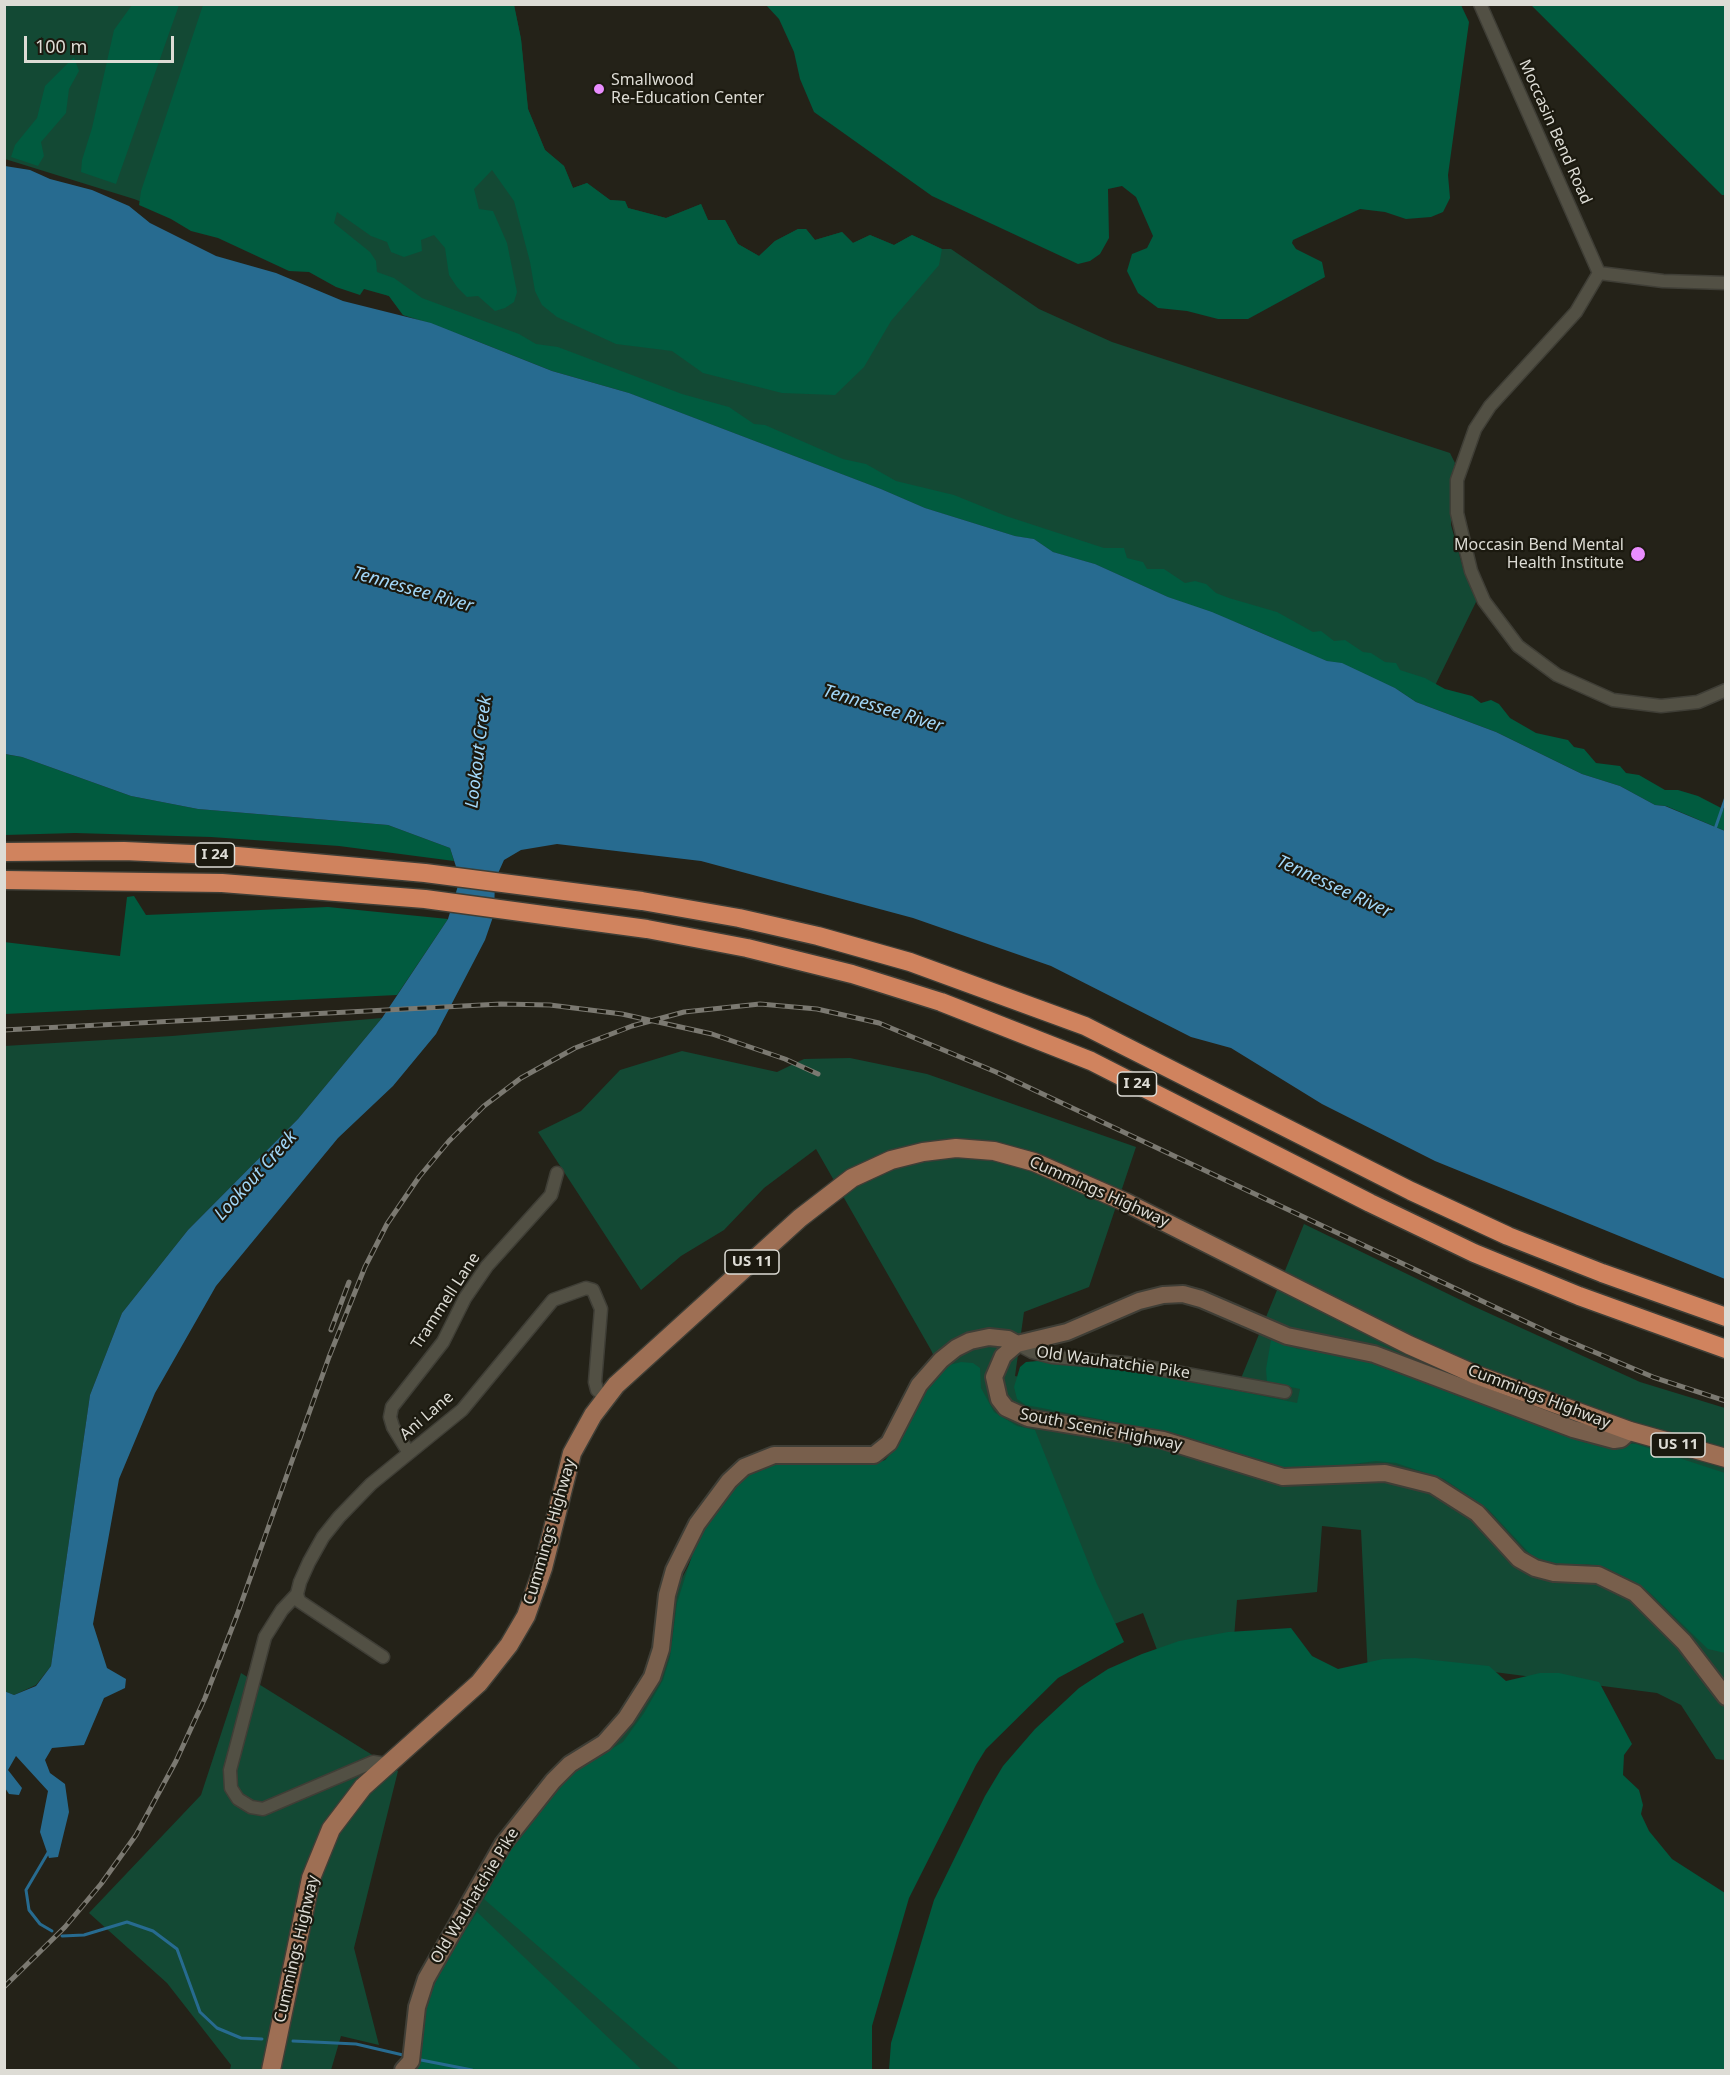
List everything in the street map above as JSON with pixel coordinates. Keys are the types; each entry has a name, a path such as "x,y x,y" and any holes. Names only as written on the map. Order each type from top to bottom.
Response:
{"highway":[{"name":"I 24","path":"4,852 124,851 237,856 425,873 519,884 728,916 818,936 910,962 1085,1026 1411,1191 1509,1236 1602,1273 1725,1317"},
{"name":"I 24","path":"4,880 222,883 425,899 647,929 747,948 852,974 941,1002 1091,1061 1473,1253 1579,1296 1725,1349"}],"main road":[{"name":"Cummings Highway","path":"271,2070 311,1878 331,1829 349,1803 386,1764 479,1683 509,1645 525,1616 541,1576 572,1453 593,1415 616,1385 833,1191 852,1178 900,1158 936,1150 966,1149 1013,1155 1054,1170 1125,1202 1409,1345 1504,1386 1630,1431 1725,1458"},
{"path":"1017,1344 1067,1332 1139,1301 1163,1295 1183,1294 1201,1299 1287,1336 1374,1354 1573,1429 1614,1440 1621,1439 1630,1431"},
{"name":"Old Wauhatchie Pike","path":"403,2070 411,2061 417,2007 426,1978 503,1844 553,1781 570,1764 604,1743 626,1718 652,1677 661,1649 667,1595 674,1570 697,1524 729,1481 744,1467 774,1455 874,1455 889,1443 919,1385 949,1354 980,1338 1008,1339 1017,1344"},
{"name":"South Scenic Highway","path":"1017,1344 1003,1356 994,1377 999,1399 1017,1414 1163,1440 1283,1477 1307,1478 1378,1472 1428,1483 1446,1491 1477,1513 1519,1559 1534,1568 1554,1573 1598,1575 1635,1593 1684,1642 1725,1697"}],"street":[{"name":"Moccasin Bend Road","path":"1480,4 1599,273"},
{"path":"1725,283 1663,281 1599,273 1576,312 1490,405 1475,429 1457,480 1457,513 1471,570 1484,600 1518,646 1557,675 1613,700 1661,706 1698,702 1725,690"},
{"name":"Trammell Lane","path":"409,1453 393,1427 390,1416 392,1407 447,1335 465,1298 487,1266 551,1195 557,1173"},
{"name":"Ani Lane","path":"386,1764 373,1762 263,1809 251,1807 238,1799 231,1788 230,1770 265,1637 282,1610 297,1594 309,1562 323,1537 371,1484 462,1410 554,1300 586,1288 593,1290 601,1309 596,1382 597,1390 606,1398"},
{"name":"Old Wauhatchie Pike","path":"1017,1344 1032,1352 1052,1356 1136,1364 1285,1392"},
{"path":"297,1594 299,1601 383,1657"}],"green space":[{"path":"4,5 514,5 521,39 528,109 545,150 564,166 573,188 587,183 610,200 625,201 628,208 666,218 701,204 708,220 725,220 738,244 759,256 775,241 798,229 806,229 815,240 842,232 853,243 870,235 894,245 912,235 942,249 951,249 1039,309 1112,342 1450,453 1455,463 1451,482 1451,525 1463,568 1477,600 1425,706 1395,688 1289,646 1267,634 1168,597 1095,564 1053,552 1034,539 1015,536 925,508 629,393 403,315 389,296 134,199 5,159"},
{"path":"132,5 179,5 116,184 81,172 82,160 92,128 114,30"},
{"path":"203,5 514,5 521,39 528,109 545,150 564,166 573,188 587,183 610,200 625,201 628,208 666,218 701,204 708,220 725,220 738,244 759,256 775,241 798,229 806,229 815,240 842,232 853,243 870,235 894,245 912,235 942,249 939,265 891,321 864,367 835,395 782,393 703,373 672,351 616,344 557,317 542,305 535,291 514,201 492,170 474,189 479,209 493,211 507,243 517,292 514,302 495,311 478,296 467,297 457,287 449,275 445,248 434,235 421,240 422,251 404,257 391,252 387,242 371,236 337,212 334,223 370,252 376,261 377,272 394,278 422,298 519,334 536,344 558,347 682,394 729,407 754,424 765,425 843,459 866,464 896,481 954,495 1006,516 1104,548 1124,548 1127,558 1143,562 1147,569 1164,569 1185,583 1195,581 1206,584 1216,593 1277,612 1313,632 1321,631 1334,641 1345,640 1363,652 1371,653 1385,662 1396,663 1400,670 1425,678 1445,689 1472,696 1481,703 1491,700 1499,704 1510,718 1536,733 1568,740 1574,747 1584,749 1596,763 1620,766 1626,773 1639,775 1665,790 1678,790 1698,796 1725,810 1725,831 1666,806 1655,805 1620,786 1582,774 1496,732 1416,702 1395,688 1342,663 1327,661 1212,612 1168,597 1095,564 1053,552 1034,539 1015,536 925,508 629,393 552,371 431,323 403,315 389,296 364,289 360,295 336,287 309,272 289,271 218,238 191,231 139,205 141,191"},
{"path":"766,5 1461,5 1469,22 1448,175 1450,198 1443,212 1431,217 1406,219 1385,212 1360,209 1293,240 1292,243 1296,249 1322,262 1325,277 1248,319 1218,319 1187,311 1158,308 1138,293 1127,271 1132,254 1147,248 1153,236 1136,197 1122,186 1108,189 1109,238 1100,254 1090,261 1078,264 932,196 814,112 800,79 794,52 779,19"},
{"path":"1531,5 1725,5 1725,195 1722,195"},
{"path":"74,57 79,71 69,89 66,113 41,142 44,156 38,166 11,157 15,145 37,118 45,86"},
{"path":"4,754 22,757 131,796 198,809 388,825 450,848 454,861 339,846 211,837 75,833 5,835"},
{"path":"134,896 146,915 328,907 448,919 397,995 5,1014 4,942 120,956 127,897"},
{"path":"382,1018 298,1119 188,1230 122,1313 90,1395 51,1666 36,1685 14,1695 4,1691 4,1046 172,1036"},
{"path":"682,1051 777,1072 804,1059 850,1058 927,1074 1136,1147 1089,1287 1024,1312 1015,1376 1224,1420 1304,1224 1473,1306 1640,1382 1725,1408 1725,1760 1716,1759 1681,1705 1657,1693 1494,1672 1368,1675 1361,1530 1322,1526 1317,1592 1237,1600 1229,1701 1159,1655 1143,1613 1044,1651 777,2070 417,2070 437,1978 517,1839 560,1784 580,1768 611,1749 634,1723 651,1692 681,1580 705,1533 890,1461 944,1379 931,1350 816,1149 764,1188 724,1230 681,1256 641,1290 538,1132 581,1111 620,1070"},
{"path":"1271,1340 1298,1349 1328,1351 1369,1361 1586,1443 1636,1444 1725,1473 1725,1653 1708,1649 1648,1591 1617,1573 1588,1564 1558,1566 1533,1557 1488,1509 1444,1479 1396,1463 1376,1461 1314,1469 1274,1467 1177,1434 1026,1405 1017,1399 1014,1387 1020,1367 1026,1362 1038,1361 1142,1371 1297,1403 1300,1389 1267,1382 1266,1369"},
{"path":"961,1362 973,1363 980,1368 981,1388 994,1412 1017,1426 1035,1430 1096,1582 1124,1642 1058,1678 986,1749 976,1765 909,1898 872,2026 872,2070 680,2070 484,1899 507,1855 533,1814 572,1773 623,1742 644,1713 663,1680 670,1657 677,1603 694,1549 709,1521 736,1485 748,1473 773,1463 792,1461 871,1465 885,1460 898,1445 929,1384 949,1365"},
{"path":"1291,1628 1312,1656 1338,1669 1383,1659 1415,1658 1489,1666 1506,1681 1540,1673 1559,1673 1599,1682 1632,1744 1624,1755 1623,1775 1639,1790 1643,1805 1641,1814 1649,1831 1672,1859 1725,1893 1725,2070 889,2070 891,2043 934,1900 985,1796 1003,1766 1035,1729 1079,1688 1108,1669 1142,1654 1179,1641 1228,1632"},
{"path":"241,1673 398,1771 354,1948 379,2045 341,2036 331,2070 230,2070 231,2065 167,1983 89,1913 201,1795"},
{"path":"477,1912 642,2070 411,2070 420,2052 420,2020 434,1980"}],"water":[{"path":"5,166 30,170 50,179 92,190 129,206 150,223 216,256 276,273 343,301 431,323 552,371 629,393 925,508 1015,536 1034,539 1053,552 1095,564 1168,597 1212,612 1327,661 1342,663 1395,688 1416,702 1496,732 1582,774 1620,786 1655,805 1665,806 1725,831 1725,1279 1435,1161 1322,1104 1231,1048 1191,1037 1051,966 913,918 701,861 557,844 521,850 504,860 495,880 494,914 485,940 436,1034 393,1086 338,1138 216,1286 155,1393 119,1479 93,1624 107,1668 126,1679 125,1688 104,1698 84,1745 52,1748 45,1760 50,1773 65,1784 69,1812 58,1857 49,1858 40,1832 48,1791 16,1756 8,1770 22,1788 19,1795 9,1794 5,1788 4,1691 14,1695 36,1686 51,1666 90,1395 122,1313 188,1230 298,1119 382,1018 448,919 460,879 450,848 388,825 198,809 131,796 22,757 5,754"}],"waterway":[{"path":"1715,829 1726,797"},
{"path":"49,1851 26,1890 29,1910 40,1924 52,1931"},
{"path":"62,1936 84,1935 127,1922 153,1931 177,1949 200,2012 217,2028 241,2038 262,2039"},
{"path":"293,2041 356,2044 403,2055"},
{"path":"421,2060 472,2070"}],"railway":[{"path":"4,1030 501,1004 550,1005 622,1014 712,1034 785,1059 818,1074"},
{"path":"4,1987 65,1927 101,1884 136,1835 176,1761 205,1698 237,1615 329,1357 365,1267 387,1224 419,1177 449,1141 484,1106 521,1078 575,1048 632,1026 684,1012 760,1004 817,1009 879,1023 996,1072 1552,1334 1653,1377 1726,1401"},
{"path":"331,1330 349,1282"}],"place":[{"name":"Smallwood Re-Education Center","path":"599,89"},
{"name":"Moccasin Bend Mental Health Institute","path":"1638,554"}],"water label":[{"name":"Tennessee River","path":"413,590"},
{"name":"Tennessee River","path":"883,709"},
{"name":"Lookout Creek","path":"479,752"},
{"name":"Tennessee River","path":"1334,887"},
{"name":"Lookout Creek","path":"256,1176"}]}
